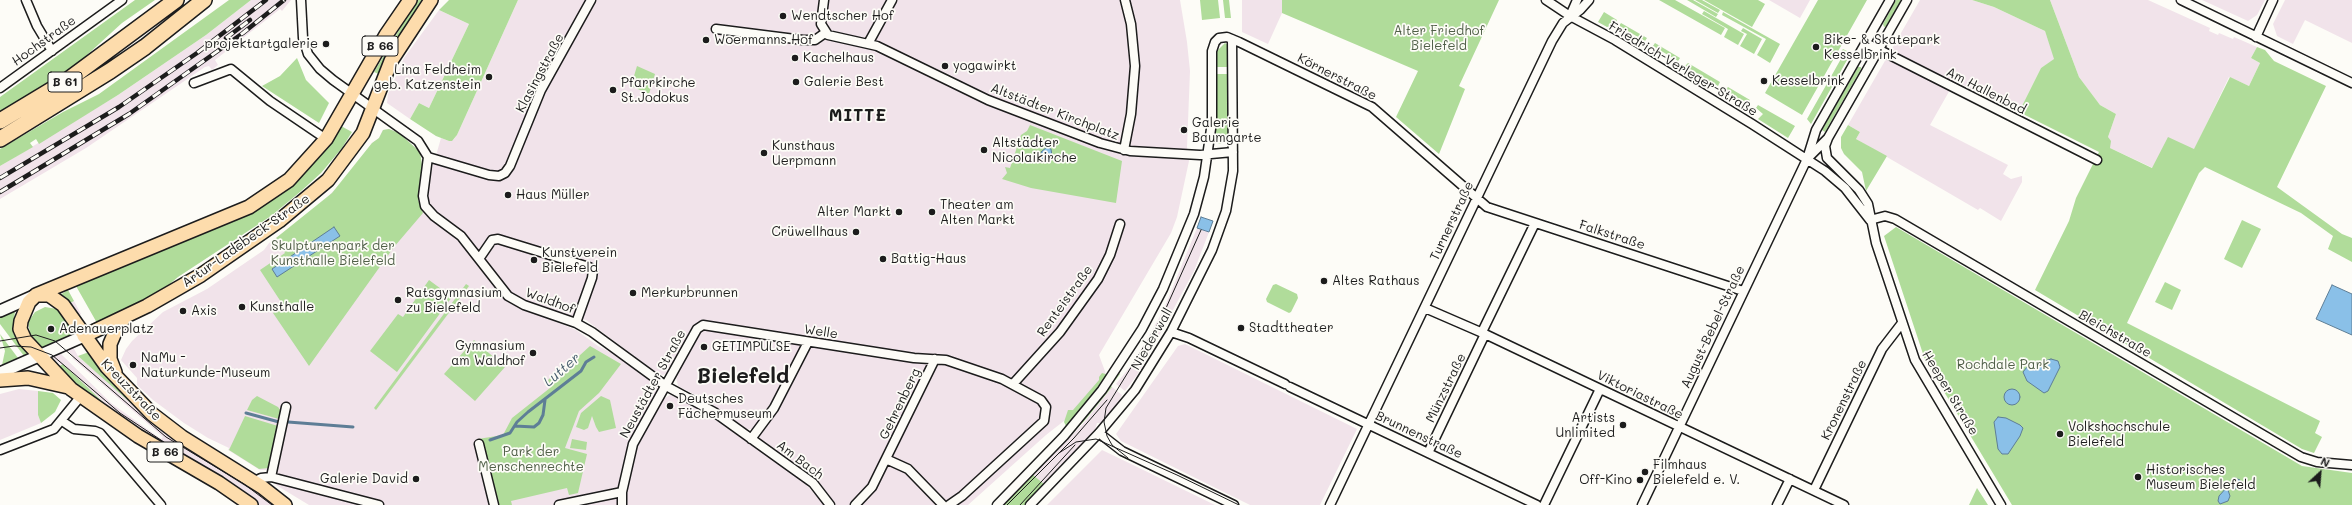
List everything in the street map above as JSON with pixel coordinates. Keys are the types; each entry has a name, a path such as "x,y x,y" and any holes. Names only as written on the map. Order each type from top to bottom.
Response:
{"highway":[{"name":"B 61","path":"0,121 68,80 176,0"},
{"name":"B 61","path":"0,139 104,75 173,25 204,0"},
{"name":"B 61","path":"173,25 215,0"}],"main road":[{"name":"B 66","path":"353,94 386,36 410,0"},
{"name":"B 66","path":"372,108 391,61 432,0"},
{"name":"Artur-Ladebeck-Straße","path":"36,295 249,207 272,193 289,180 326,139 353,94"},
{"name":"Artur-Ladebeck-Straße","path":"84,336 127,315 201,275 302,203 328,180 345,160 363,133 372,108"},
{"name":"B 66","path":"36,295 25,308 20,329 25,340 38,356"},
{"path":"0,312 36,295 49,295 58,300 68,311 84,336 0,373"},
{"name":"B 66","path":"119,381 112,365 110,350 116,330 127,315"},
{"name":"Kreuzstraße","path":"84,336 119,381 165,425 253,482 285,505"},
{"name":"Kreuzstraße","path":"38,356 76,392 138,436 219,482 251,505"},
{"name":"B 66","path":"0,380 28,378 53,382 76,392"}],"street":[{"path":"26,0 37,26 52,51"},
{"name":"Hochstraße","path":"0,88 122,0"},
{"path":"301,0 303,38 308,54 320,69 418,141 428,157"},
{"path":"716,29 803,40 814,40 825,33 821,24 824,0"},
{"path":"868,42 892,0"},
{"path":"1124,150 1132,114 1135,66 1131,24 1125,0"},
{"name":"Friedrich-Verleger-Straße","path":"1546,0 1570,16 1620,43 1806,159"},
{"path":"1570,16 1577,0"},
{"path":"1570,16 1580,10 1589,0"},
{"name":"August-Bebel-Straße","path":"1642,505 1806,159 1816,130 1890,0"},
{"name":"August-Bebel-Straße","path":"1806,159 1828,138 1907,0"},
{"path":"2181,0 2352,83"},
{"path":"2256,37 2273,0"},
{"name":"Klasingstraße","path":"428,157 489,175 499,176 505,173 510,166 541,90 590,3"},
{"name":"Turnerstraße","path":"1330,505 1552,41 1560,26 1570,16"},
{"name":"Altstädter Kirchplatz","path":"825,33 832,37 868,42 967,90 1033,118 1124,150 1208,155"},
{"name":"Niederwall","path":"997,505 1091,404 1118,368 1142,329 1163,289 1186,233 1198,198 1208,155 1212,122 1213,46 1219,38 1228,38 1234,152 1232,181 1219,234 1171,332 1135,390 1099,433 1030,505"},
{"name":"Körnerstraße","path":"1228,38 1372,107 1476,199"},
{"name":"Am Hallenbad","path":"1866,43 2097,160"},
{"path":"194,84 231,69 270,102 326,139"},
{"name":"Heeper Straße","path":"1828,138 1825,146 1827,158 1859,190 1868,204 1870,220 1915,360 2001,505"},
{"path":"1208,155 1234,152"},
{"name":"Waldhof","path":"428,157 423,196 425,206 434,216 461,236 503,291 513,300 576,323 604,340 666,386"},
{"name":"Heeper Straße","path":"1806,159 1835,179 1870,220"},
{"name":"Falkstraße","path":"1476,199 1487,207 1743,291"},
{"name":"Bleichstraße","path":"1870,220 1885,216 1895,219 2301,457 2317,462 2348,465"},
{"name":"Münzstraße","path":"1428,453 1535,223"},
{"name":"Renteistraße","path":"1013,384 1060,332 1098,279 1110,255 1120,224"},
{"path":"479,259 492,240 498,239 589,267 593,270 592,278 576,323"},
{"name":"Viktoriastraße","path":"1424,308 1483,333 1844,505"},
{"name":"Kronenstraße","path":"1814,490 1882,349 1902,323"},
{"name":"Welle","path":"703,325 914,358 946,360 1013,384 1041,400 1047,412 1044,421 1040,426 962,496 949,505"},
{"name":"Neustädter Straße","path":"622,505 622,492 633,444 697,329 703,325"},
{"name":"Brunnenstraße","path":"1171,332 1190,338 1368,425 1537,505"},
{"path":"751,439 774,408 808,342"},
{"name":"Gehrenberg","path":"855,505 872,487 935,359"},
{"name":"Am Bach","path":"666,386 707,407 813,483 830,505"},
{"path":"1544,505 1600,389"},
{"path":"0,450 46,434 62,421 76,392"},
{"path":"271,477 286,407"},
{"path":"62,421 74,429 95,431 100,434 161,505"},
{"path":"1099,433 1122,451 1234,505"},
{"path":"479,444 494,505"},
{"name":"Gehrenberg","path":"886,459 908,469 943,505"},
{"path":"253,482 261,478 271,477 379,505"},
{"path":"1777,505 1790,479"},
{"path":"559,505 622,492"}],"shaded area":[{"path":"251,0 291,0 282,11 280,9 215,60 218,65 212,70 209,66 205,67 86,148 0,199 0,166 118,95 206,35"},
{"path":"518,0 1180,0 1190,71 1187,147 1189,161 1177,217 1171,233 1099,355 1106,374 1069,417 1046,435 968,505 836,505 822,486 809,473 761,441 756,427 746,429 709,402 678,386 676,377 667,373 663,375 658,374 586,320 555,313 513,295 465,234 436,214 428,203 429,180 441,138 449,141 454,139 457,135"},
{"path":"1242,0 1282,0 1282,13 1268,44 1242,32"},
{"path":"1769,0 1810,0 1800,18"},
{"path":"1920,0 1972,0 1994,7 2045,31 2055,59 2041,68 2019,112 1955,81 1930,125 2008,165 2003,174 2011,179 2022,176 2022,182 2001,221 1980,208 1978,210 1856,139 1860,132 1848,125"},
{"path":"2050,0 2148,0 2210,28 2209,31 2218,35 2219,33 2233,39 2234,37 2257,47 2251,58 2260,63 2249,86 2229,77 2194,150 2153,168 2110,148 2108,137 2116,114 2100,105 2079,77"},
{"path":"2202,0 2265,0 2257,15 2248,21"},
{"path":"2285,0 2352,0 2352,43 2305,20 2293,44 2277,36 2273,24"},
{"path":"439,10 469,24 429,108 419,103 410,119 387,103 388,94 404,58"},
{"path":"389,129 399,133 420,152 422,165 418,200 421,210 459,240 500,292 525,309 576,330 598,346 618,356 653,382 657,386 657,393 665,398 670,395 706,413 802,480 825,505 309,505 276,485 269,470 260,470 228,450 229,448 208,438 184,423 153,400 137,385 137,378 121,360 132,341 163,312 207,289 264,250 269,243 317,208 342,182 372,143 379,138 383,130"},
{"path":"1197,228 1209,232 1194,271 1137,375 1125,391 1116,384 1134,362 1163,311"},
{"path":"74,301 81,314 78,317 68,304"},
{"path":"1185,344 1357,429 1320,505 1250,505 1121,441 1116,434 1178,346"},
{"path":"73,347 78,356 165,434 250,485 278,505 258,505 113,410 52,357 60,353 111,403 161,439 163,437 72,358 74,357 67,350"},
{"path":"1112,387 1122,395 1111,416 1108,416 1105,423 1097,423 1093,437 1067,459 1044,484 1032,475 1082,425"},
{"path":"19,389 38,391 38,415 41,423 0,440 0,394"},
{"path":"1102,450 1129,463 1215,505 1047,505"}],"green space":[{"path":"135,0 155,0 122,23 77,64 0,112 0,97"},
{"path":"229,0 251,0 206,35 118,95 39,144 36,139 30,143 33,147 0,166 0,149 63,112 99,94"},
{"path":"417,0 424,0 401,34 379,74 374,72"},
{"path":"449,0 518,0 457,135 452,141 436,136 410,119 419,103 429,108 469,24 439,10"},
{"path":"1200,0 1218,0 1220,18 1202,20"},
{"path":"1223,0 1229,0 1231,18 1225,18"},
{"name":"Alter Friedhof Bielefeld","path":"1282,0 1499,0 1459,86 1465,89 1439,154 1396,117 1418,71 1282,13"},
{"path":"1659,0 1675,0 1725,28 1721,35"},
{"path":"1687,0 1693,0 1718,14 1716,17"},
{"path":"1695,0 1702,0 1720,10 1718,13"},
{"path":"1704,0 1758,0 1765,4 1752,27"},
{"name":"Bike- & Skatepark Kesselbrink","path":"1818,0 1867,0 1802,115 1765,93"},
{"path":"1896,0 1901,0 1884,27 1883,24"},
{"path":"1972,0 2050,0 2079,77 2100,105 2116,114 2108,137 2111,141 2110,148 2152,168 2168,137 2194,149 2230,77 2249,86 2260,63 2251,58 2257,47 2265,50 2274,61 2326,86 2277,187 2342,234 2352,238 2352,262 2328,249 2333,236 2301,213 2205,167 2199,173 2127,323 2320,421 2315,433 2322,437 2314,453 2302,449 2035,290 2069,221 2076,198 2099,152 2019,112 2041,68 2054,59 2045,31 1994,7"},
{"path":"1704,11 1744,34 1738,45 1724,37 1728,29 1702,14"},
{"path":"1604,12 1617,20 1615,25 1607,27 1598,22"},
{"path":"1723,12 1780,44 1770,63 1757,55 1766,39 1722,15"},
{"path":"1621,23 1647,38 1645,41 1619,26"},
{"path":"1743,28 1762,39 1754,54 1740,46 1747,34 1741,31"},
{"path":"1225,43 1228,45 1229,67 1215,67 1217,51"},
{"path":"1655,43 1680,58 1678,61 1653,46"},
{"path":"1843,49 1851,53 1811,124 1807,119 1842,57 1839,55"},
{"path":"297,58 306,80 329,103 319,123 262,86 280,76"},
{"path":"1688,63 1720,82 1718,86 1685,66"},
{"path":"637,66 655,74 649,94 631,86"},
{"path":"1858,67 1861,67 1861,69 1825,132 1822,130"},
{"path":"1215,74 1229,74 1229,131 1226,140 1220,144 1214,141 1216,118"},
{"path":"1728,87 1750,100 1748,104 1725,90"},
{"path":"1758,105 1795,126 1788,138 1758,119 1763,114 1756,108"},
{"path":"1030,125 1122,161 1116,203 1031,188 1002,179 1007,173 1005,167 1010,168 1021,135 1027,131","holes":["1049,148 1052,154 1047,160 1041,153"]},
{"path":"1848,125 1860,132 1856,139 1887,156 1866,191 1862,172 1844,154 1841,148 1841,137"},
{"path":"341,126 352,132 342,148 321,173 271,216 178,277 158,294 97,323 76,286 258,207 332,140"},
{"name":"Skulpturenpark der Kunsthalle Bielefeld","path":"389,129 399,133 420,152 422,165 418,200 423,213 394,247 309,366 273,313 283,305 260,270 285,253 276,238 332,193 372,143 379,138 383,130"},
{"path":"2242,220 2261,229 2242,268 2224,259"},
{"name":"Rochdale Park","path":"1896,227 2302,466 2352,473 2352,505 2012,505 1925,360 1884,236"},
{"path":"429,280 452,297 397,372 370,351 398,314 403,317"},
{"path":"2165,282 2181,290 2172,310 2155,302"},
{"path":"466,284 469,286 376,410 374,408"},
{"path":"1276,284 1297,294 1298,298 1291,312 1289,313 1267,302 1266,299 1273,285"},
{"path":"68,290 74,301 68,304 60,295"},
{"name":"Adenauerplatz","path":"45,307 57,309 77,333 41,348 30,333 28,322 35,312"},
{"path":"15,310 13,333 27,354 24,356 0,324 0,317"},
{"path":"0,334 18,358 2,365 5,351"},
{"path":"474,340 505,367 475,401 444,374"},
{"name":"Park der Menschenrechte","path":"590,346 621,364 599,393 579,411 565,448 587,454 578,493 569,495 567,488 511,501 512,505 499,505 484,446 478,439 503,435 512,418 550,388 548,380 577,354 579,356"},
{"path":"89,352 122,394 165,434 78,356"},
{"path":"63,364 105,404 160,443 83,391 58,367"},
{"path":"1118,372 1120,374 1111,386 1112,387 1086,419 1033,475 1044,484 1067,459 1081,449 1026,505 1000,505"},
{"path":"1102,373 1109,375 1066,426 1064,422 1068,410 1073,410 1099,380"},
{"path":"38,391 53,393 61,400 55,412 41,423 38,415"},
{"path":"257,396 278,407 281,411 279,419 247,410 252,400"},
{"path":"601,396 610,400 616,428 599,432 592,416 588,428 584,430 576,427 581,413"},
{"path":"245,416 278,426 269,468 259,469 229,450"},
{"path":"572,439 587,442 586,450 570,448"},
{"path":"1977,488 1988,505 1969,505"}],"water":[{"path":"1047,147 1051,149 1052,156 1049,160 1042,160 1041,152"},
{"path":"1201,217 1213,221 1209,232 1197,228"},
{"path":"334,227 340,236 277,277 272,269"},
{"path":"2332,285 2352,294 2352,335 2316,319"},
{"path":"2051,359 2058,361 2060,367 2048,391 2044,393 2027,381 2023,372 2027,367"},
{"path":"2012,389 2018,391 2020,397 2018,403 2012,405 2006,403 2004,397 2006,391"},
{"path":"1998,417 2006,418 2023,428 2020,436 2008,454 2002,454 1998,449 1994,422"},
{"path":"2235,478 2240,480 2240,485 2236,489 2230,488 2228,490 2230,496 2228,501 2220,504 2218,501 2219,496"}],"waterway":[{"name":"Lutter","path":"490,440 510,433 517,422 528,412 581,371 586,362 594,357"},
{"name":"Lutter","path":"515,426 534,427 539,423 543,415 545,400"},
{"name":"Lutter","path":"246,413 279,422"},
{"name":"Lutter","path":"288,422 353,427"}],"tram line":[{"path":"1128,458 1112,445 1107,436 1104,422 1106,408 1162,317 1201,230"},
{"path":"0,341 36,335 55,341 166,437 244,484 272,505"},
{"path":"0,348 14,346 31,347 52,355 120,413 179,452"},
{"path":"1007,505 1074,438 1107,400"},
{"path":"1059,453 1076,442 1096,439 1177,475 1239,505"},
{"path":"1020,505 1075,445"}],"railway":[{"path":"0,178 119,107 197,53 266,0"},
{"path":"0,192 129,114 243,33 284,0"},
{"path":"226,38 250,20"}],"place":[{"name":"Wendtscher Hof","path":"783,16"},
{"name":"Woermanns Hof","path":"706,40"},
{"name":"projektartgalerie","path":"326,44"},
{"name":"Bike- & Skatepark Kesselbrink","path":"1816,47"},
{"name":"Kachelhaus","path":"795,58"},
{"name":"yogawirkt","path":"945,66"},
{"name":"Lina Feldheim geb. Katzenstein","path":"489,77"},
{"name":"Kesselbrink","path":"1764,81"},
{"name":"Galerie Best","path":"796,82"},
{"name":"Pfarrkirche St.Jodokus","path":"613,90"},
{"name":"Galerie Baumgarte","path":"1184,130"},
{"name":"Altstädter Nicolaikirche","path":"984,150"},
{"name":"Kunsthaus Uerpmann","path":"764,153"},
{"name":"Haus Müller","path":"508,195"},
{"name":"Alter Markt","path":"899,212"},
{"name":"Theater am Alten Markt","path":"932,212"},
{"name":"Crüwellhaus","path":"856,232"},
{"name":"Battig-Haus","path":"883,259"},
{"name":"Kunstverein Bielefeld","path":"534,260"},
{"name":"Altes Rathaus","path":"1324,281"},
{"name":"Merkurbrunnen","path":"633,293"},
{"name":"Ratsgymnasium zu Bielefeld","path":"398,300"},
{"name":"Kunsthalle","path":"242,307"},
{"name":"Axis","path":"183,311"},
{"name":"Stadttheater","path":"1241,328"},
{"name":"Adenauerplatz","path":"51,329"},
{"name":"GETIMPULSE","path":"704,347"},
{"name":"Gymnasium am Waldhof","path":"533,353"},
{"name":"NaMu - Naturkunde-Museum","path":"133,365"},
{"name":"Deutsches Fächermuseum","path":"670,406"},
{"name":"Artists Unlimited","path":"1623,425"},
{"name":"Volkshochschule Bielefeld","path":"2060,434"},
{"name":"Filmhaus Bielefeld e. V.","path":"1645,472"},
{"name":"Historisches Museum Bielefeld","path":"2138,477"},
{"name":"Galerie David","path":"416,479"},
{"name":"Off-Kino","path":"1640,480"}],"district":[{"name":"MITTE","path":"858,116"},
{"name":"Bielefeld","path":"743,377"}]}
